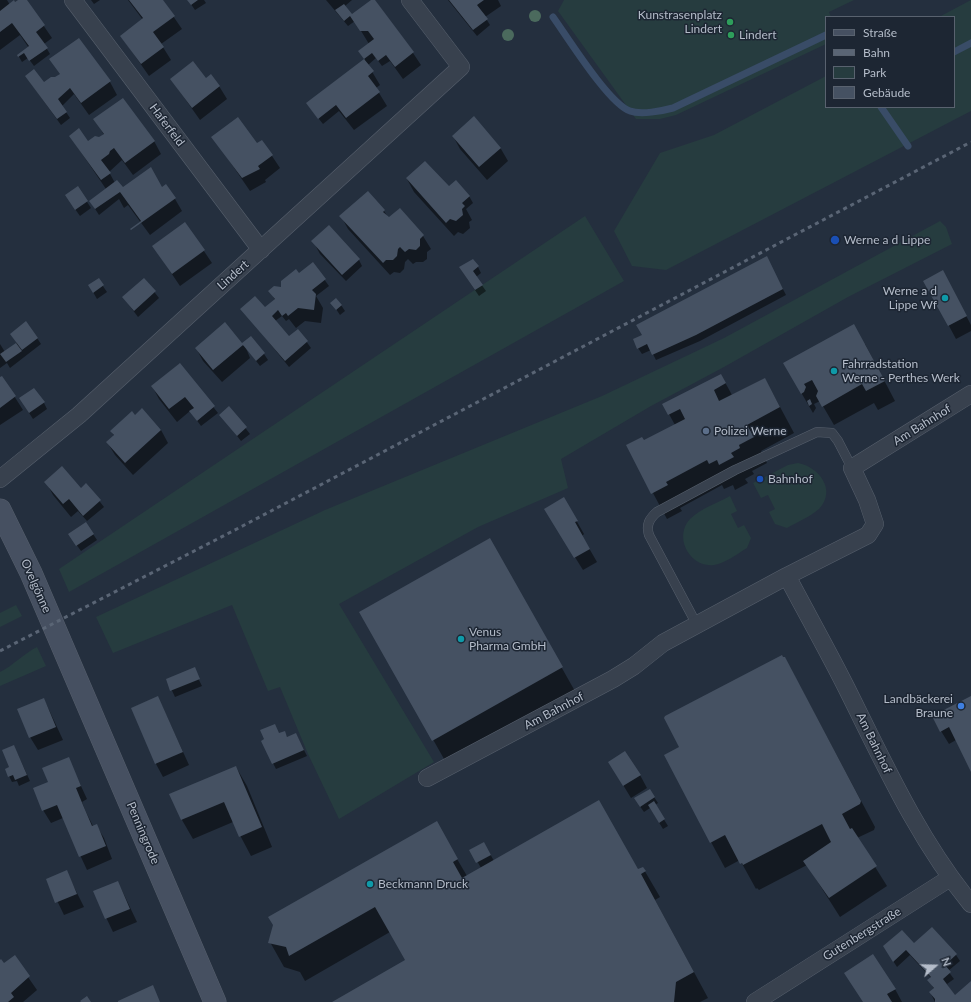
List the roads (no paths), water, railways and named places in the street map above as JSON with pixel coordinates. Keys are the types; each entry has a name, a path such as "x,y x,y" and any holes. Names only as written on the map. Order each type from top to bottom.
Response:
{"main road":[{"name":"Ovelgönne","path":"0,510 31,573 70,663"},
{"name":"Penningrode","path":"70,663 215,1002"}],"street":[{"name":"Haferfeld","path":"73,0 261,250"},
{"name":"Lindert","path":"0,479 79,414 462,67 410,0"},
{"name":"Am Bahnhof","path":"427,778 612,679 634,666 663,643 787,576 868,535 874,529 874,516 852,468 971,394"},
{"name":"Am Bahnhof","path":"787,576 846,686 898,792 926,842 950,878 971,904"},
{"name":"Gutenbergstraße","path":"755,1002 777,996 950,878"}],"lane":[{"name":"Am Bahnhof","path":"697,625 649,535 647,528 652,517 657,512 735,470 817,432 825,431 832,433 838,441 852,468"}],"waterway":[{"path":"553,17 600,84 621,106 630,111 640,113 673,108 825,35"},
{"path":"955,51 971,43"},
{"path":"882,108 908,146"}],"railway":[{"path":"0,651 233,531 971,142"}],"place":[{"name":"Kunstrasenplatz Lindert","path":"730,22"},
{"name":"Lindert","path":"731,35"},
{"name":"Werne a d Lippe","path":"835,240"},
{"name":"Werne a d Lippe Wf","path":"945,298"},
{"name":"Fahrradstation Werne - Perthes Werk","path":"834,371"},
{"name":"Polizei Werne","path":"706,431"},
{"name":"Bahnhof","path":"760,479"},
{"name":"Venus Pharma GmbH","path":"461,639"},
{"name":"Landbäckerei Braune","path":"961,706"},
{"name":"Beckmann Druck","path":"370,884"}]}
